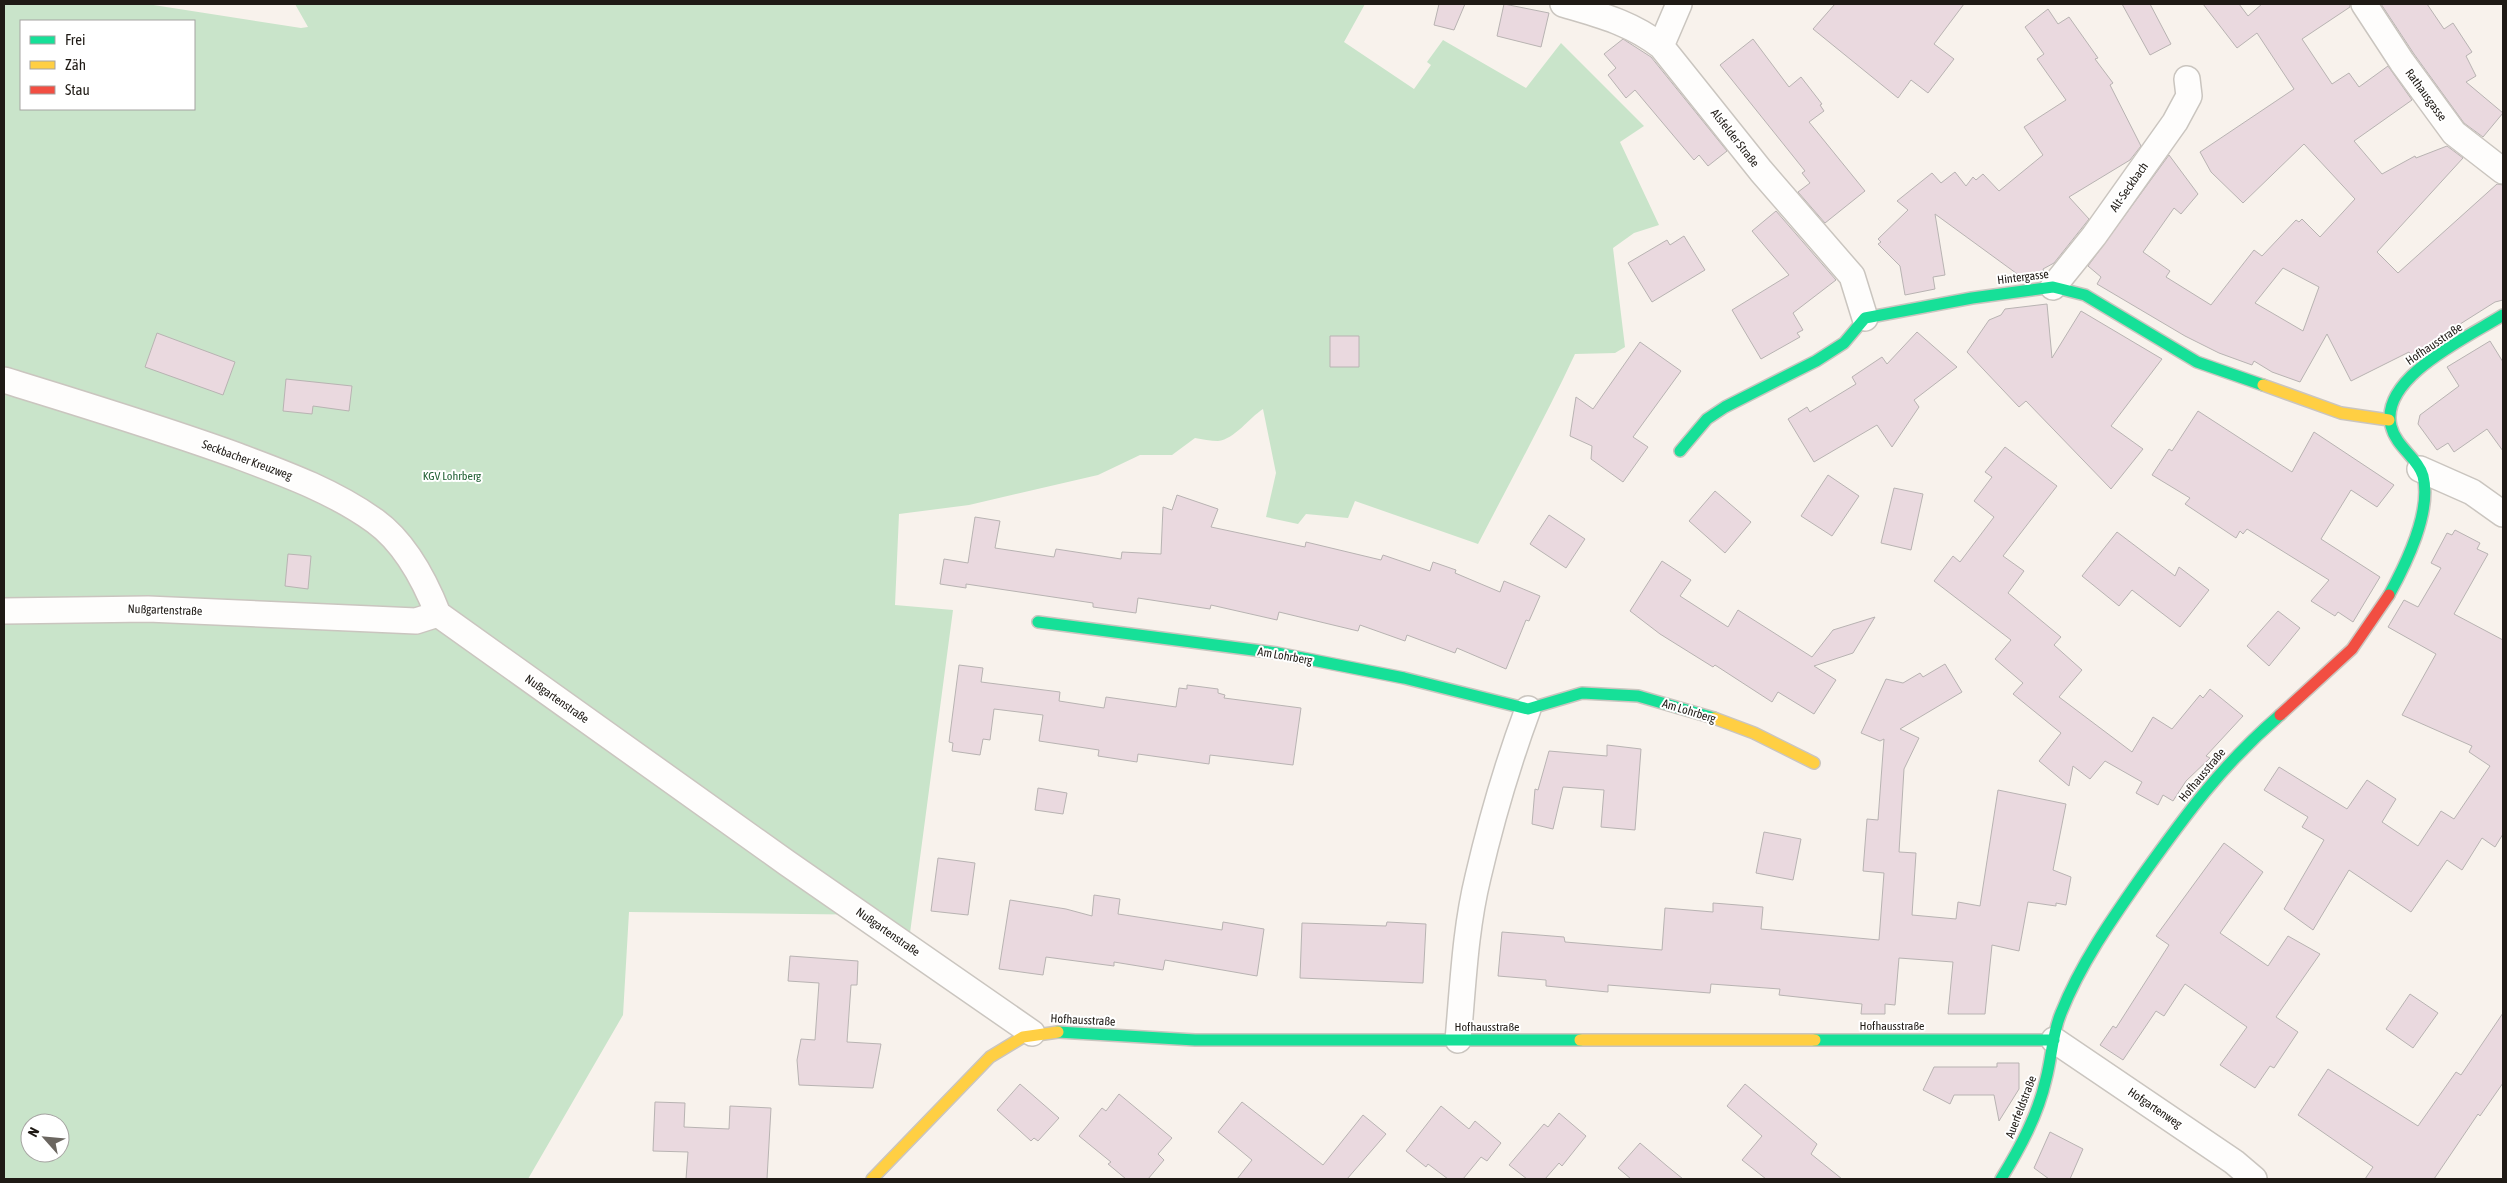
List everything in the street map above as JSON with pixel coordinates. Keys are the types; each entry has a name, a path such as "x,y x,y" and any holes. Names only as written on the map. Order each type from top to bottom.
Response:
{"street":[{"name":"Alsfelder Straße","path":"1563,4 1618,21 1641,31 1661,46 1761,171 1852,276 1865,318"},
{"path":"1661,46 1679,4"},
{"name":"Rathausgasse","path":"2364,4 2402,62 2454,132 2503,171"},
{"name":"Alt-Seckbach","path":"2053,287 2094,236 2175,122 2189,96 2187,79"},
{"name":"Hintergasse","path":"1865,318 1972,298 2053,287 2068,289 2085,295 2197,362 2341,414 2389,420"},
{"name":"Hofhausstraße","path":"2389,420 2392,404 2398,392 2415,372 2503,315"},
{"path":"1680,451 1707,418 1816,361 1844,343 1865,318"},
{"name":"Seckbacher Kreuzweg","path":"4,380 186,437 315,485 376,522 409,557 429,592 438,614"},
{"path":"2389,420 2394,440 2420,469 2472,492 2503,514"},
{"name":"Hofhausstraße","path":"872,1179 981,1064 1001,1047 1032,1033 1054,1032 1195,1040 2054,1040 2059,1016 2117,912 2193,806 2216,776 2235,756 2344,659 2380,610 2396,584 2415,539 2423,489 2420,469"},
{"name":"Nußgartenstraße","path":"4,611 62,608 148,609 416,620 438,614 787,863 1032,1033"},
{"name":"Am Lohrberg","path":"1038,622 1277,654 1404,678 1528,709 1582,693 1638,696 1696,711 1754,733 1814,763"},
{"path":"1458,1040 1466,958 1478,878 1512,752 1528,709"},
{"name":"Auerfeldstraße","path":"2001,1179 2022,1144 2046,1080 2054,1040"},
{"name":"Hofgartenweg","path":"2054,1040 2234,1162 2254,1179"}],"green space":[{"name":"KGV Lohrberg","path":"4,4 147,4 301,28 308,27 295,4 1365,4 1344,42 1414,89 1431,65 1427,62 1443,40 1526,88 1561,43 1644,126 1620,142 1659,225 1634,233 1613,248 1625,347 1615,353 1575,354 1478,544 1355,501 1348,518 1306,514 1298,524 1266,517 1276,473 1263,409 1230,436 1218,441 1195,438 1172,455 1140,455 1098,475 969,505 899,514 895,605 953,610 910,933 885,915 629,912 623,1015 528,1179 4,1179"}],"building":[{"path":"1439,4 1465,4 1454,30 1434,25"},
{"path":"1504,4 1549,13 1541,47 1497,36"},
{"path":"1835,4 1964,4 1934,44 1954,59 1928,93 1911,80 1898,98 1813,29"},
{"path":"2122,4 2150,4 2171,44 2150,55"},
{"path":"2203,4 2239,4 2248,16 2262,4 2350,4 2350,7 2302,39 2332,84 2349,73 2359,87 2388,66 2412,100 2354,141 2382,174 2415,156 2416,158 2447,146 2463,158 2377,252 2398,273 2497,184 2503,185 2503,300 2495,302 2411,355 2409,352 2351,381 2327,334 2300,382 2272,372 2254,361 2252,365 2219,353 2185,336 2097,284 2101,277 2088,266 2169,155 2198,194 2181,214 2174,208 2143,252 2170,271 2166,277 2211,305 2254,250 2262,256 2296,220 2299,222 2302,219 2320,237 2355,199 2304,144 2243,203 2211,172 2200,152 2294,89 2257,33 2237,48","holes":["2283,268 2319,287 2303,331 2255,303"]},
{"path":"2381,4 2427,4 2444,29 2453,23 2472,52 2466,56 2476,76 2466,82 2503,113 2483,137 2464,123 2414,54"},
{"path":"2048,9 2058,24 2069,17 2098,58 2095,59 2113,83 2110,85 2141,146 2130,160 2069,197 2089,219 2054,263 2043,269 2044,272 2020,276 1935,214 1945,275 1933,277 1935,289 1905,295 1900,266 1878,244 1881,242 1878,239 1908,210 1897,201 1932,173 1941,183 1955,172 1966,186 1973,177 1976,180 1983,174 1999,191 2043,155 2024,127 2066,100 2037,59 2044,54 2025,27"},
{"path":"1623,39 1651,57 1727,151 1708,166 1699,155 1694,160 1635,90 1626,98 1608,75 1616,68 1604,54"},
{"path":"1753,39 1789,87 1801,77 1822,104 1820,105 1824,111 1809,122 1865,191 1825,223 1798,192 1810,183 1802,173 1805,171 1720,65"},
{"path":"1776,211 1836,280 1793,313 1803,330 1797,333 1800,337 1761,359 1732,310 1789,275 1752,231"},
{"path":"1684,236 1705,270 1652,302 1628,263 1667,240 1670,245"},
{"path":"2047,304 2052,358 2081,311 2162,359 2111,426 2143,449 2111,489 2026,401 2019,407 1967,352 1989,320 2001,315 2005,309"},
{"path":"1917,332 1957,367 1914,400 1919,407 1892,447 1877,425 1814,462 1788,419 1807,407 1810,412 1856,384 1852,377 1882,357 1887,364"},
{"path":"157,333 235,362 223,395 145,367"},
{"path":"1330,336 1359,336 1359,367 1330,367"},
{"path":"2490,341 2503,362 2503,451 2487,429 2454,452 2448,443 2437,450 2418,424 2420,415 2459,386 2447,367"},
{"path":"1640,342 1681,371 1633,437 1648,447 1623,482 1591,459 1592,446 1570,436 1576,397 1593,409"},
{"path":"286,379 352,386 349,411 313,406 312,414 283,411"},
{"path":"2198,411 2292,472 2314,432 2394,485 2377,507 2351,490 2321,539 2380,577 2353,622 2338,612 2335,616 2311,601 2329,580 2247,529 2243,534 2240,531 2236,538 2185,504 2190,498 2152,475 2169,449 2172,451"},
{"path":"2005,447 2057,486 2003,556 2024,571 2008,593 2061,637 2054,645 2082,670 2059,697 2132,752 2153,717 2172,729 2200,695 2203,698 2210,689 2243,716 2206,756 2210,758 2186,781 2173,801 2163,795 2158,805 2136,793 2142,782 2105,761 2090,779 2073,766 2069,786 2039,761 2061,733 2013,694 2023,683 1995,659 2011,640 1934,581 1953,556 1960,562 1994,517 1974,501 1992,477 1985,472"},
{"path":"1828,475 1859,496 1832,536 1801,516"},
{"path":"1894,488 1923,494 1911,550 1881,543"},
{"path":"1715,491 1751,522 1725,553 1689,521"},
{"path":"1177,495 1218,509 1211,527 1305,547 1306,542 1381,560 1383,555 1430,571 1433,562 1456,570 1455,573 1500,592 1504,581 1540,596 1529,621 1526,620 1506,669 1457,648 1455,653 1407,635 1405,641 1360,625 1358,631 1279,612 1277,620 1211,605 1210,609 1138,598 1136,613 1093,607 1093,603 966,584 966,588 940,584 944,559 968,563 975,517 1000,521 995,548 1054,557 1056,549 1121,559 1122,552 1161,554 1163,507 1172,510"},
{"path":"1549,515 1585,539 1566,568 1530,544"},
{"path":"2455,530 2480,543 2477,549 2488,554 2454,614 2503,640 2503,834 2495,847 2482,838 2462,870 2447,860 2411,912 2349,870 2313,930 2284,909 2324,840 2302,827 2308,817 2264,790 2279,767 2347,809 2367,780 2396,799 2382,822 2418,846 2441,811 2454,819 2490,766 2469,752 2472,746 2402,715 2436,654 2388,627 2404,600 2418,607 2441,568 2431,563 2447,533 2452,535"},
{"path":"2117,532 2175,576 2179,567 2209,590 2180,627 2132,590 2119,606 2082,576"},
{"path":"288,554 311,556 308,589 285,586"},
{"path":"1662,561 1691,580 1680,596 1728,627 1738,610 1812,657 1833,630 1875,617 1853,653 1814,666 1836,680 1814,714 1778,692 1772,702 1715,665 1713,667 1660,634 1630,611"},
{"path":"2278,611 2300,628 2269,666 2247,646"},
{"path":"1945,664 1962,692 1900,729 1919,738 1904,769 1899,852 1916,853 1912,915 1956,919 1958,902 1980,906 1998,790 2066,804 2053,870 2071,877 2066,905 2056,903 2056,906 2028,902 2019,951 1992,945 1985,1014 1948,1014 1953,962 1899,958 1895,1005 1885,1004 1885,1014 1861,1014 1862,1004 1779,995 1780,989 1711,984 1710,993 1608,985 1608,992 1546,986 1546,980 1498,976 1502,932 1564,937 1565,942 1662,950 1665,908 1713,912 1713,903 1763,907 1761,929 1879,940 1884,873 1863,871 1867,819 1878,820 1884,739 1880,741 1861,733 1886,679 1903,683 1920,673 1923,677"},
{"path":"959,665 983,668 981,682 1060,692 1059,701 1104,708 1106,697 1176,707 1179,688 1187,689 1187,685 1218,689 1218,693 1225,695 1224,698 1301,708 1293,765 1210,755 1209,764 1138,754 1137,762 1098,756 1099,750 1039,741 1043,715 994,709 990,740 983,739 980,755 952,751 953,743 949,742"},
{"path":"1607,745 1641,749 1635,830 1601,827 1604,790 1563,787 1553,829 1532,824 1535,789 1538,790 1549,751 1607,756"},
{"path":"1038,788 1067,793 1063,814 1035,810"},
{"path":"1764,832 1801,839 1793,880 1756,873"},
{"path":"2224,843 2263,872 2220,933 2268,966 2288,936 2320,954 2276,1017 2298,1032 2274,1068 2270,1066 2255,1088 2220,1065 2247,1027 2185,984 2164,1016 2156,1011 2123,1060 2100,1045 2113,1026 2116,1028 2169,945 2156,936"},
{"path":"938,858 975,863 968,915 931,911"},
{"path":"1094,895 1120,899 1118,914 1222,930 1223,922 1264,929 1257,976 1165,960 1163,970 1114,962 1114,966 1046,957 1043,975 999,969 1010,900 1066,909 1092,916"},
{"path":"1387,922 1426,924 1423,983 1300,978 1302,923 1386,926"},
{"path":"790,956 858,961 857,985 851,985 847,1042 881,1044 873,1088 799,1085 797,1060 801,1039 815,1040 819,983 788,981"},
{"path":"2410,994 2438,1013 2413,1048 2386,1029"},
{"path":"2503,1013 2503,1083 2480,1116 2478,1114 2434,1179 2365,1179 2373,1167 2298,1115 2328,1069 2418,1126 2456,1072 2461,1075"},
{"path":"1997,1063 2019,1063 2019,1089 1999,1121 1994,1095 1954,1095 1950,1104 1923,1090 1934,1067 1997,1067"},
{"path":"1020,1084 1059,1118 1038,1141 1034,1138 1031,1141 997,1110"},
{"path":"1745,1084 1817,1144 1811,1154 1842,1179 1766,1179 1742,1160 1762,1136 1727,1106"},
{"path":"1119,1094 1172,1138 1158,1154 1164,1160 1148,1179 1126,1179 1108,1164 1111,1162 1079,1136 1102,1108 1106,1111"},
{"path":"655,1102 685,1103 684,1127 729,1129 730,1106 771,1108 767,1179 686,1179 688,1152 653,1151"},
{"path":"1242,1102 1323,1165 1363,1115 1386,1134 1347,1179 1237,1179 1252,1160 1218,1132"},
{"path":"1441,1106 1469,1129 1475,1121 1501,1143 1487,1161 1481,1157 1463,1179 1448,1179 1428,1164 1426,1167 1406,1151"},
{"path":"1559,1113 1586,1136 1562,1166 1559,1163 1545,1179 1527,1179 1509,1165 1544,1124 1548,1127"},
{"path":"2050,1132 2083,1149 2070,1179 2049,1179 2034,1168"},
{"path":"1640,1143 1683,1179 1631,1179 1618,1168"}],"traffic: fast":[{"path":"1680,451 1707,419 1725,407 1816,361 1844,343 1865,318 1972,298 2053,287 2085,295 2197,362 2263,385"},
{"path":"2389,595 2416,537 2421,521 2425,490 2423,476 2417,464 2397,440 2391,426 2391,408 2399,391 2412,375 2430,360 2503,315"},
{"path":"1038,622 1277,653 1404,678 1528,709 1582,693 1638,696 1714,718"},
{"path":"2001,1179 2021,1143 2043,1092 2061,1013 2078,977 2098,942 2174,831 2206,791 2240,753 2280,715"},
{"path":"1058,1032 1195,1040 1580,1040"},
{"path":"1815,1040 2054,1040"}],"traffic: slow":[{"path":"2263,385 2341,413 2389,420"},
{"path":"1714,718 1754,733 1814,763"},
{"path":"872,1179 990,1057 1023,1037 1058,1032"},
{"path":"1580,1040 1815,1040"}],"traffic: jam":[{"path":"2280,715 2352,649 2389,595"}]}
